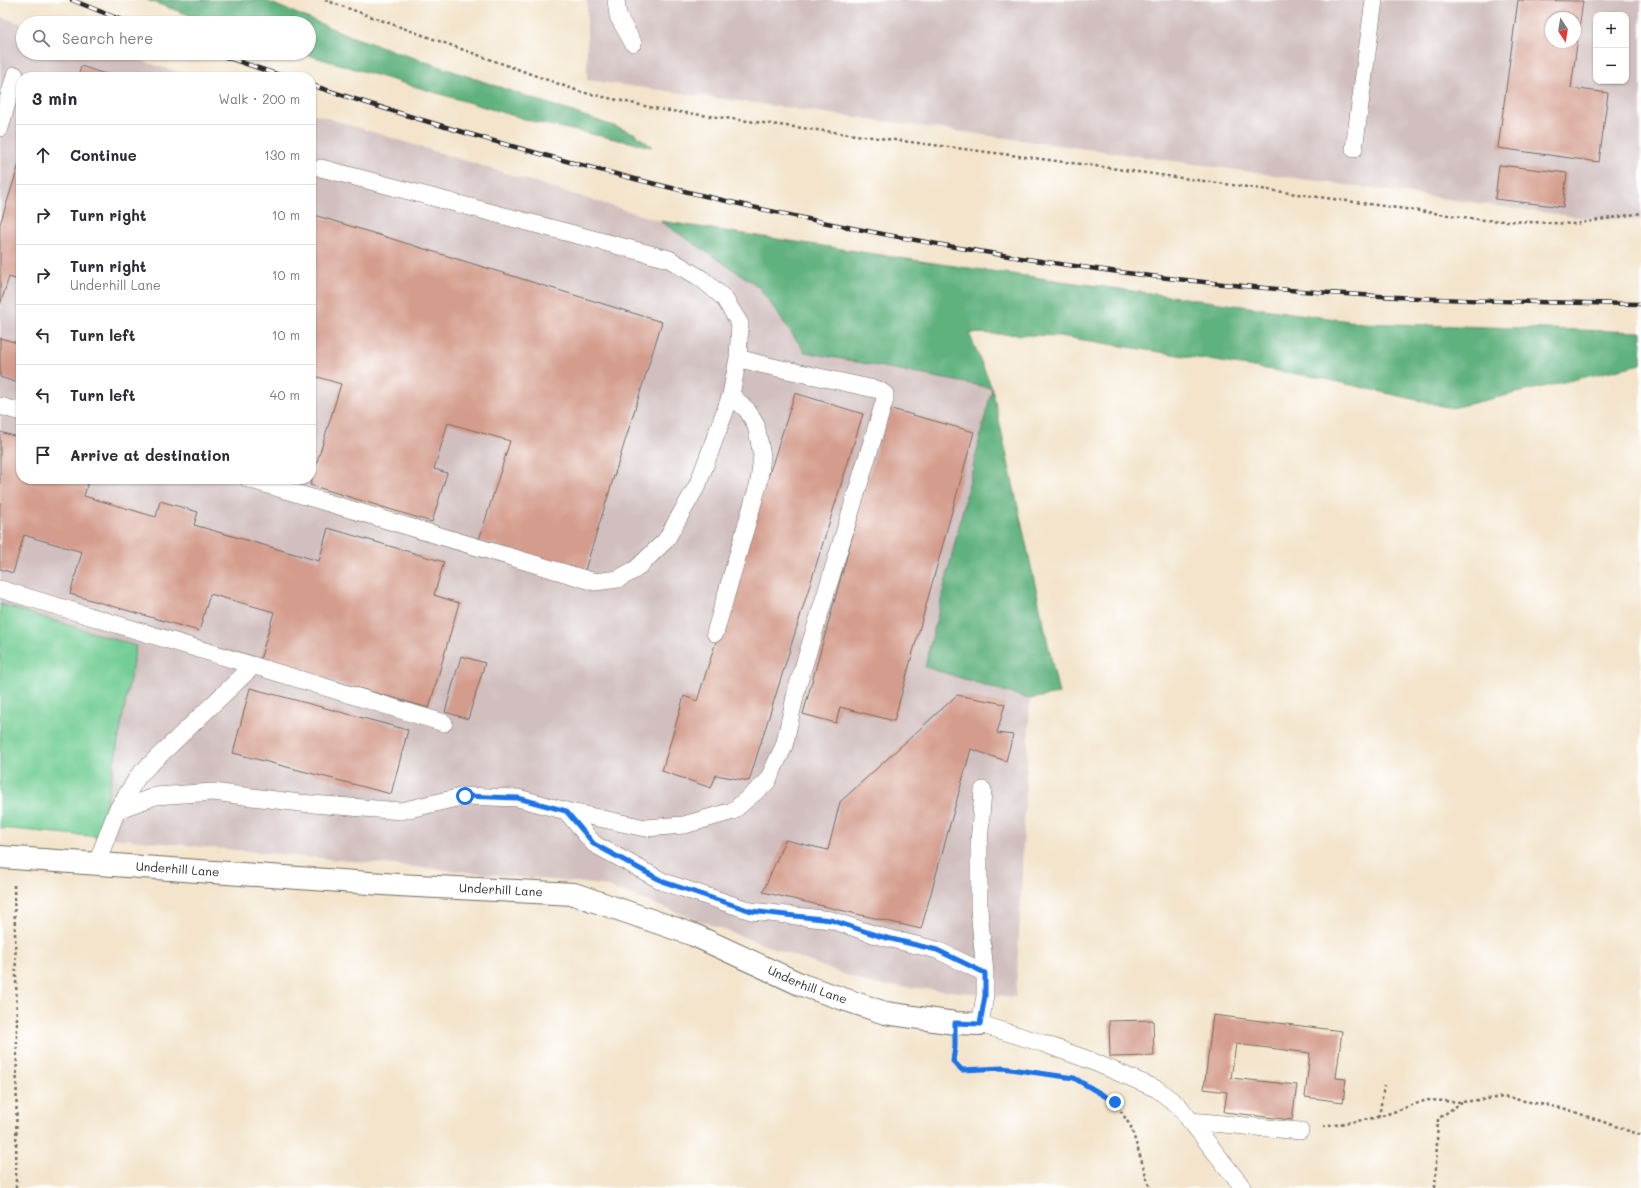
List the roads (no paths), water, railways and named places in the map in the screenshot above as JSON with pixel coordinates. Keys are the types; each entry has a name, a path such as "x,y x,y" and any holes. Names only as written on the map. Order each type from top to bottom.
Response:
{"street":[{"name":"Underhill Lane","path":"8,858 398,885 574,894 694,935 802,985 885,1013 955,1023 980,1024"}],"lane":[{"path":"616,0 618,16 633,44"},
{"path":"1354,149 1374,0"},
{"path":"0,128 14,75"},
{"path":"265,484 595,582 618,579 636,568 666,540 698,484 731,395 738,358 740,324 724,298 702,279 669,259 321,168"},
{"path":"117,810 156,796 213,792 300,802 401,811 465,796 518,798 566,811 646,828 684,825 733,811 767,782 784,746 797,688 885,399 884,394 879,390 738,358"},
{"path":"716,634 759,482 762,456 756,425 747,410 731,395"},
{"path":"0,406 16,411"},
{"path":"0,589 444,723"},
{"path":"96,865 117,810 139,775 253,666"},
{"path":"983,790 979,844 979,909 985,973 985,996 980,1024 1042,1043 1089,1060 1157,1089 1179,1106 1243,1188"},
{"path":"566,811 594,844 664,882 751,911 831,920 879,936 937,950 985,973"},
{"path":"1190,1121 1300,1131"}],"railway":[{"path":"72,0 112,16"},
{"path":"235,60 270,72"},
{"path":"316,87 421,120 532,152 644,181 757,208 870,232 984,252 1098,269 1266,288 1373,296 1641,304"}]}
